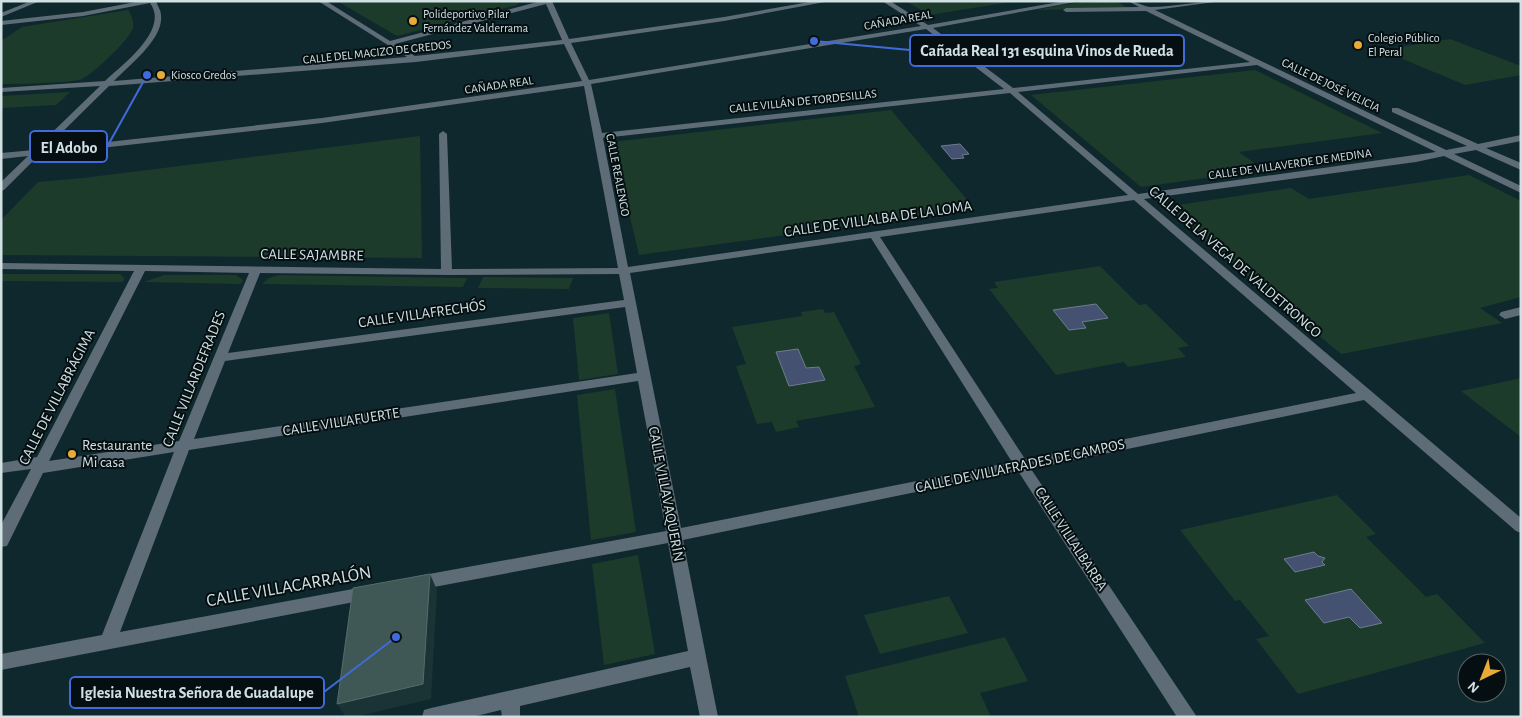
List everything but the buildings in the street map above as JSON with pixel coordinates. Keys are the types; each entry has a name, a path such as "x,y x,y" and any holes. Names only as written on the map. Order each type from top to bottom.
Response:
{"street":[{"path":"1,15 37,1"},
{"path":"1,23 83,14 152,1 159,16 156,32 147,44 1,188"},
{"path":"321,1 416,60"},
{"name":"CALLE DEL MACIZO DE GREDOS","path":"1,90 296,71 416,60 566,43 701,23 827,1"},
{"name":"CALLE DE LA VEGA DE VALDETRONCO","path":"885,1 925,26 1011,90 1521,527"},
{"name":"CAÑADA REAL","path":"1,156 254,129 588,83 819,46 925,26 1078,1"},
{"name":"CALLE DE JOSÉ VELICIA","path":"1131,1 1521,190"},
{"name":"CAÑADA REAL","path":"996,15 1040,10 1147,9 1219,1"},
{"path":"391,43 544,2"},
{"name":"CALLE REALENGO","path":"544,2 588,83 623,271"},
{"name":"CALLE VILLÁN DE TORDESILLAS","path":"598,136 1257,62"},
{"name":"CALLE DE JOSÉ VELICIA","path":"1395,110 1521,167"},
{"path":"443,134 447,272"},
{"name":"CALLE DE VILLAVERDE DE MEDINA","path":"1136,197 1446,154 1521,138"},
{"name":"CALLE DE VILLALBA DE LA LOMA","path":"623,271 1136,197"},
{"name":"CALLE VILLALBARBA","path":"874,235 1022,466 1188,717"},
{"name":"CALLE SAJAMBRE","path":"1,266 447,272 623,271"},
{"name":"CALLE DE VILLABRÁGIMA","path":"1,541 141,268"},
{"name":"CALLE VILLARDEFRADES","path":"108,641 256,269"},
{"name":"CALLE VILLAVAQUERÍN","path":"623,271 708,717"},
{"name":"CALLE VILLAFRECHÓS","path":"219,358 629,303"},
{"path":"1505,315 1521,310"},
{"name":"CALLE VILLAFUERTE","path":"1,468 40,465 184,446 643,376"},
{"name":"CALLE DE VILLAFRADES DE CAMPOS","path":"674,536 1367,395"},
{"path":"401,587 674,536"},
{"name":"CALLE VILLACARRALÓN","path":"1,662 381,590"},
{"path":"431,717 510,708 697,657"}],"green space":[{"name":"Polideportivo Pilar Fernández Valderrama","path":"337,1 520,1 517,5 397,36"},
{"path":"906,1 1017,1 929,15"},
{"path":"1086,1 1116,1 1128,8 1035,10"},
{"path":"128,10 132,16 133,23 130,33 110,56 82,79 1,84 1,41 22,27"},
{"path":"1450,39 1521,66 1521,75 1465,85 1381,50"},
{"path":"1255,70 1382,133 1239,152 1264,170 1141,187 1031,95"},
{"path":"70,92 56,105 1,108 1,96"},
{"path":"891,110 975,209 639,255 612,142"},
{"path":"420,136 422,258 1,255 1,220 38,182"},
{"path":"1469,175 1521,201 1521,297 1480,308 1502,323 1341,354 1165,207 1291,188 1309,199"},
{"path":"1100,266 1139,305 1146,304 1189,346 1178,348 1186,357 1128,367 1124,362 1056,375 989,289 998,288 994,282"},
{"path":"1,274 120,274 124,278 123,282 1,281"},
{"path":"164,275 236,275 243,280 241,284 144,282"},
{"path":"279,275 467,278 463,287 262,284 269,278"},
{"path":"483,277 573,278 569,289 478,288"},
{"path":"823,309 825,313 834,312 861,364 854,366 875,407 796,421 799,427 776,432 772,422 757,424 736,366 746,364 732,327 802,316 801,312"},
{"path":"609,313 618,374 579,380 573,318"},
{"path":"1521,378 1521,437 1461,391"},
{"path":"615,389 636,532 591,540 577,395"},
{"path":"1337,495 1376,534 1366,537 1426,597 1437,594 1485,643 1298,694 1256,639 1269,636 1240,600 1235,601 1180,530"},
{"path":"638,555 655,654 604,665 592,564"},
{"path":"949,596 968,633 880,654 864,615"},
{"path":"1005,637 1028,681 980,693 991,717 859,717 845,676"}],"water":[{"path":"960,144 969,154 962,155 964,158 952,159 941,146"},
{"path":"1096,304 1108,318 1082,322 1086,328 1069,330 1053,310"},
{"path":"798,349 806,368 819,367 825,380 789,386 776,352"},
{"path":"1314,552 1318,556 1325,558 1322,562 1325,565 1295,572 1284,559"},
{"path":"1351,589 1382,623 1360,628 1349,617 1324,623 1305,600"}],"place":[{"name":"Polideportivo Pilar Fernández Valderrama","path":"413,21"},
{"name":"Cañada Real 131 esquina Vinos de Rueda","path":"814,41"},
{"name":"Colegio Público El Peral","path":"1358,45"},
{"name":"El Adobo","path":"147,75"},
{"name":"Kiosco Gredos","path":"161,75"},
{"name":"Restaurante Mi casa","path":"72,454"},
{"name":"Iglesia Nuestra Señora de Guadalupe","path":"396,637"}]}
